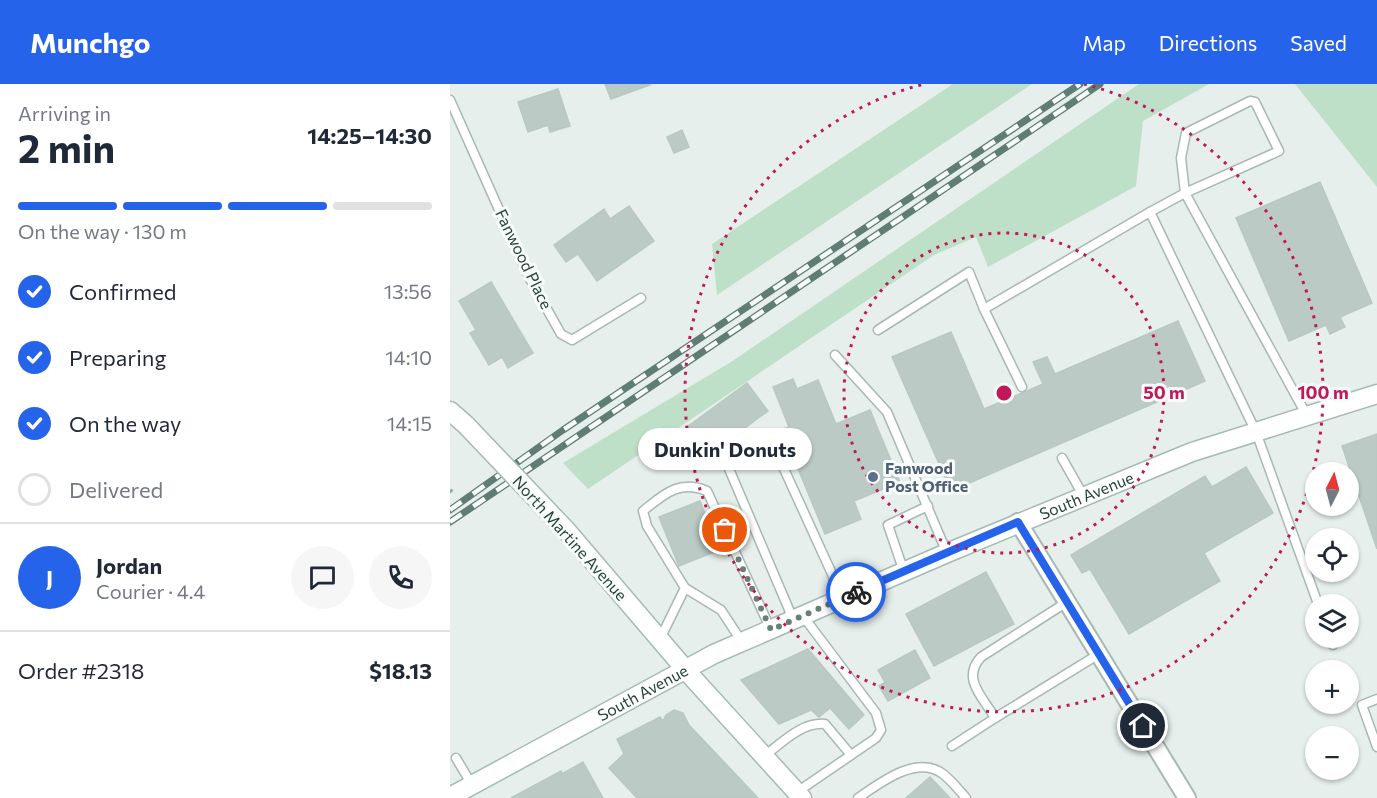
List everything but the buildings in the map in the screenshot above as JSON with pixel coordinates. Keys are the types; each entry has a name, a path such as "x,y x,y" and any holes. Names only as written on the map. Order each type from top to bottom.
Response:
{"main road":[{"name":"South Avenue","path":"450,797 684,669 843,598 1018,522 1192,452 1377,394"},
{"name":"North Martine Avenue","path":"450,411 567,531 684,669 800,795"}],"street":[{"path":"1018,522 1187,798"}],"lane":[{"name":"Fanwood Place","path":"450,100 530,279 561,334 572,340 641,298"},
{"path":"984,309 1185,192 1279,151 1255,102 1250,101 1186,133 1181,158 1185,192 1307,416"},
{"path":"1150,212 1256,432 1314,594"},
{"path":"878,330 969,272 984,309 1022,387"},
{"path":"835,355 887,412 947,553"},
{"path":"800,795 876,738 881,730 880,722 798,618 724,457 769,436 843,598"},
{"path":"1062,458 1083,495"},
{"path":"742,642 721,610 684,588 646,526 643,511 671,489 699,487 707,491 771,630"},
{"path":"904,572 888,525 928,506"},
{"path":"660,639 684,588"},
{"path":"995,718 971,680 973,666 981,657 1067,602"},
{"path":"952,746 1099,654"},
{"path":"1377,699 1362,705 1377,747"},
{"path":"764,756 813,723 825,724 851,755"},
{"path":"456,758 472,785"},
{"path":"858,798 893,776 914,767 929,768 942,773 966,798"}],"green space":[{"path":"953,84 1032,84 717,295 712,244"},
{"path":"1139,84 1209,84 1143,121 1136,186 988,267 976,237 934,255 588,489 563,463 731,362"},
{"path":"1295,84 1377,84 1377,187"}],"railway":[{"path":"450,510 563,430 1080,84"},
{"path":"450,522 1100,84"}],"way so far":[{"path":"725,530 771,630 856,592"}],"place":[{"name":"Fanwood Post Office","path":"873,477"},
{"name":"Dunkin' Donuts","path":"725,530"}],"route":[{"path":"856,592 1018,522 1143,726"}]}
